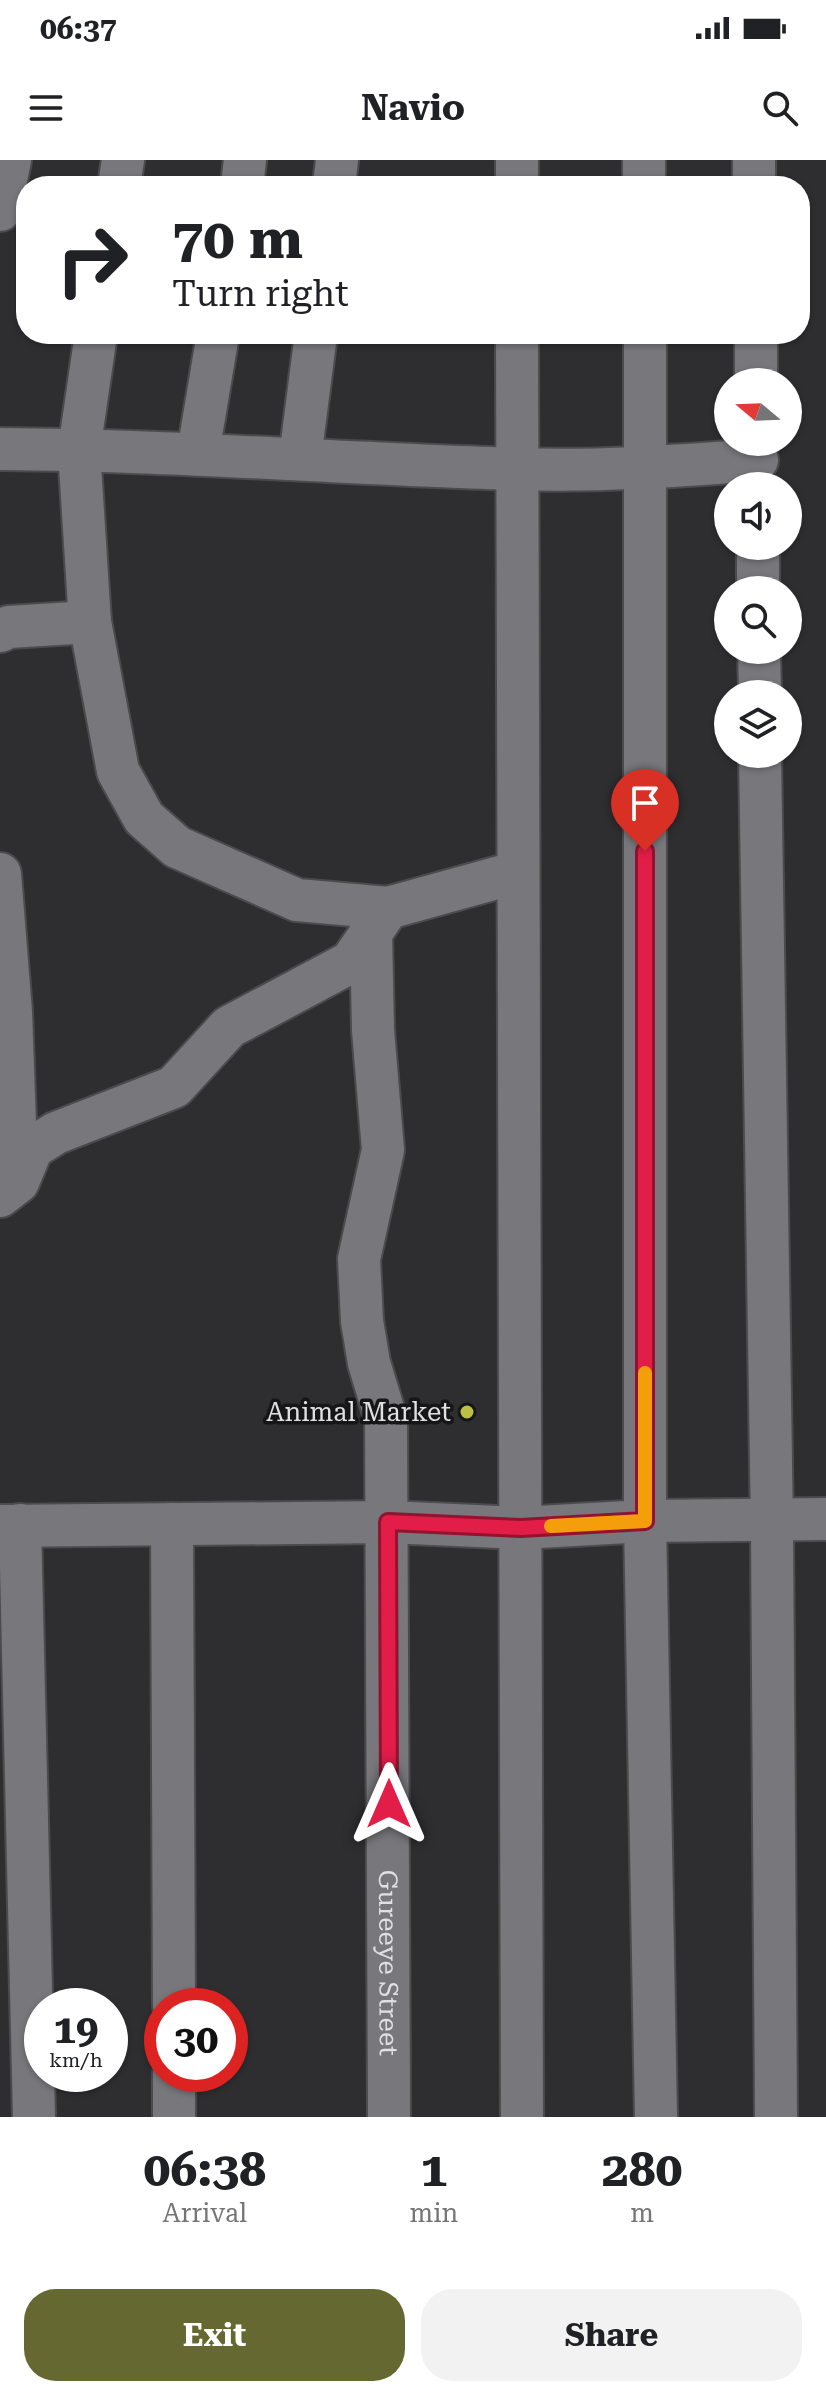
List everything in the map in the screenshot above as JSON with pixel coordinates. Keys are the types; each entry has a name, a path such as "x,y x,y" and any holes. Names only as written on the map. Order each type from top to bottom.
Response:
{"street":[{"path":"0,210 10,160"},
{"path":"95,344 79,450 90,622 118,771 144,818 177,847 297,900 380,920 518,872"},
{"path":"198,453 216,344"},
{"path":"300,458 315,344"},
{"path":"517,344 522,2117"},
{"path":"645,344 645,1521 656,2117"},
{"path":"756,344 756,368"},
{"path":"0,449 198,453 516,470 757,463"},
{"path":"0,631 9,627 90,622"},
{"path":"760,768 772,1520 776,2117"},
{"path":"0,874 11,1012 9,1189"},
{"path":"9,1189 32,1148 56,1133 174,1087 229,1027 351,962 380,920"},
{"name":"Gureeye Street","path":"380,920 373,1030 383,1150 359,1259 362,1321 369,1363 386,1419 389,2117"},
{"path":"34,2117 10,1525 388,1522 521,1528 645,1521 826,1519"},
{"path":"172,1524 174,1988"},
{"path":"174,2092 174,2117"}],"slow traffic":[{"path":"551,1526 645,1521 645,1373"}],"place":[{"name":"Animal Market","path":"467,1412"}],"route":[{"path":"389,1804 388,1522 521,1528 645,1521 645,851"}]}
